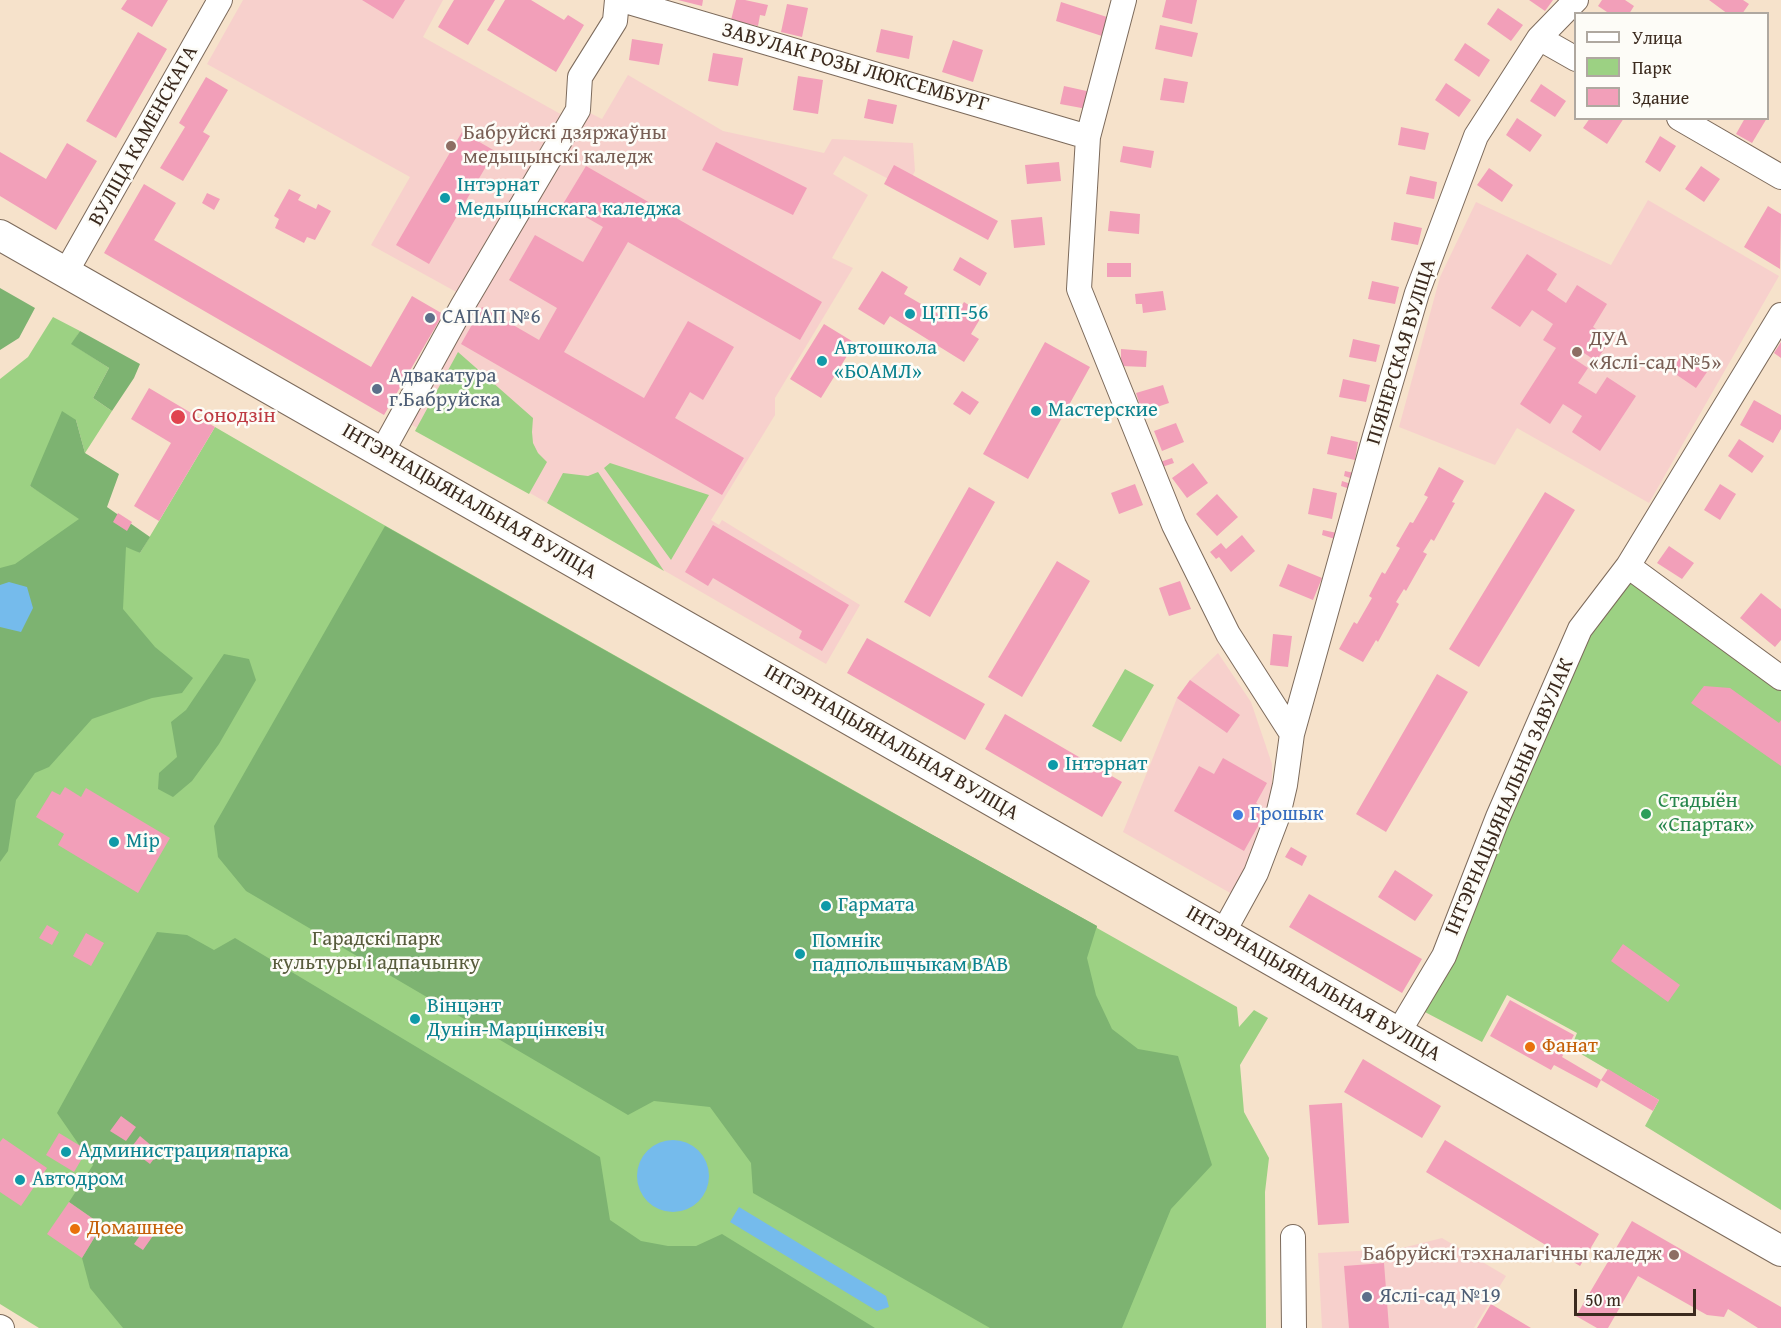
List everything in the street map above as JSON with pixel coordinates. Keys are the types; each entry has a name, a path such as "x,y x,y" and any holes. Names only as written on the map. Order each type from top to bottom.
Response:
{"main road":[{"name":"ІНТЭРНАЦЫЯНАЛЬНАЯ ВУЛІЦА","path":"0,235 1781,1251"}],"street":[{"name":"ВУЛІЦА КАМЕНСКАГА","path":"66,272 220,0"},
{"name":"ЗАВУЛАК РОЗЫ ЛЮКСЕМБУРГ","path":"619,0 1088,136"},
{"path":"382,452 463,305 578,110 580,77 615,21 619,0"},
{"path":"1124,0 1088,136 1079,289 1173,525 1228,634 1292,734"},
{"name":"ПІЯНЕРСКАЯ ВУЛІЦА","path":"1223,933 1256,873 1278,816 1292,734 1375,436 1418,293 1476,136 1539,38 1576,0"},
{"path":"1539,38 1574,58"},
{"path":"1682,120 1781,177"},
{"name":"ІНТЭРНАЦЫЯНАЛЬНЫ ЗАВУЛАК","path":"1398,1033 1444,956 1498,817 1580,629 1628,566 1781,315"},
{"path":"1628,566 1779,673"},
{"path":"1266,693 1304,692"},
{"path":"1293,1237 1294,1328"}],"shaded area":[{"name":"Бабруйскі дзяржаўны медыцынскі каледж","path":"243,0 443,0 423,37 564,116 460,294 371,245 410,177 207,64"},
{"path":"628,75 723,131 824,153 832,139 913,143 915,171 906,188 844,156 833,174 868,195 832,258 853,268 775,398 775,415 711,520 719,525 722,520 860,605 826,664 407,422 590,113 602,119"},
{"name":"ДУА «Яслі-сад №5»","path":"1648,200 1779,276 1649,503 1517,428 1495,465 1399,427 1440,277 1476,202 1611,265"},
{"path":"1218,653 1251,702 1272,764 1272,814 1232,894 1123,832 1177,698 1190,680"},
{"path":"1442,1238 1506,1276 1474,1328 1322,1328 1318,1253 1398,1249"}],"green space":[{"path":"0,288 35,308 19,338 0,350"},
{"name":"Гарадскі парк культуры і адпачынку","path":"53,317 80,331 72,344 109,368 93,398 112,411 85,453 76,420 30,486 140,553 215,427 1237,1007 1239,1027 1254,1010 1268,1018 1240,1065 1244,1112 1269,1158 1265,1192 1266,1328 39,1328 0,1304 0,379 28,357"},
{"path":"80,331 140,364 134,378 112,411 93,398 109,368 71,344"},
{"path":"458,352 533,418 533,443 538,453 547,462 529,494 415,431"},
{"path":"62,411 76,420 85,453 119,474 107,507 150,537 140,553 126,547 123,609 155,647 193,678 182,693 152,698 92,719 49,767 35,773 16,800 8,851 0,862 0,568 15,564 79,519 30,486"},
{"path":"610,463 709,495 671,560 604,468"},
{"path":"598,472 664,571 547,503 563,473 588,476"},
{"path":"385,526 1097,926 1087,958 1096,995 1112,1029 1138,1049 1178,1056 1212,1165 1171,1209 1122,1328 990,1328 753,1193 751,1163 710,1107 654,1101 628,1115 246,891 218,857 214,826"},
{"name":"Стадыён «Спартак»","path":"1632,578 1781,688 1781,1210 1645,1126 1659,1100 1571,1048 1577,1033 1507,995 1482,1042 1423,1011 1582,643"},
{"path":"224,654 249,659 256,680 219,744 192,781 173,797 158,789 159,773 177,757 171,722 186,710"},
{"path":"1125,669 1154,685 1121,742 1092,726"},
{"path":"157,932 187,935 214,950 235,938 600,1157 610,1220 641,1241 668,1246 696,1246 722,1234 875,1328 123,1328 90,1288 82,1258 102,1225 69,1202 93,1165 57,1113"}],"water":[{"path":"9,582 27,587 33,608 21,632 0,627 0,585"},
{"path":"673,1140 687,1143 699,1150 706,1162 709,1176 706,1190 699,1202 687,1209 673,1212 659,1209 647,1202 640,1190 637,1176 640,1162 647,1150 659,1143"},
{"path":"739,1207 886,1296 889,1307 877,1311 730,1222"}],"building":[{"path":"127,0 168,0 152,27 121,9"},
{"path":"362,0 405,0 393,19"},
{"path":"454,0 495,0 468,45 438,27"},
{"path":"505,0 531,0 564,20 568,15 584,25 556,72 487,30"},
{"path":"678,0 703,0 702,6"},
{"path":"736,0 768,5 765,16 760,15 758,26 731,20"},
{"path":"1166,0 1197,0 1192,24 1162,17"},
{"path":"1529,0 1553,0 1545,11"},
{"path":"1602,0 1625,0 1634,6 1630,12 1607,12 1598,6"},
{"path":"1709,0 1743,0 1749,4 1743,12 1725,12"},
{"path":"1061,2 1110,18 1105,37 1056,21"},
{"path":"787,4 808,8 802,37 781,32"},
{"path":"1498,8 1523,25 1511,41 1487,24"},
{"path":"1160,25 1198,33 1192,57 1155,49"},
{"path":"881,29 913,36 909,59 876,52"},
{"path":"138,32 167,49 116,138 86,121"},
{"path":"632,39 663,44 659,65 629,60"},
{"path":"953,40 983,50 973,82 942,72"},
{"path":"1465,43 1490,60 1479,77 1454,60"},
{"path":"713,53 743,58 738,86 708,81"},
{"path":"798,76 823,80 818,114 793,110"},
{"path":"206,77 228,90 203,132 210,136 183,181 160,168 185,127 179,123"},
{"path":"1164,78 1188,82 1184,103 1160,100"},
{"path":"1446,83 1471,100 1459,117 1435,100"},
{"path":"1541,84 1566,101 1555,117 1530,101"},
{"path":"1064,86 1091,92 1087,109 1060,104"},
{"path":"868,99 897,105 893,124 864,118"},
{"path":"1517,118 1542,135 1530,152 1506,135"},
{"path":"1589,120 1623,120 1607,144 1583,128"},
{"path":"1744,120 1766,120 1752,143 1736,134"},
{"path":"1401,127 1429,133 1425,150 1398,145"},
{"name":"Інтэрнат Медыцынскага каледжа","path":"462,132 495,151 429,264 396,245"},
{"path":"1660,136 1676,146 1660,172 1645,162"},
{"path":"716,142 807,188 793,215 702,170"},
{"path":"67,143 97,161 56,230 0,196 0,152 46,179"},
{"path":"1123,146 1154,151 1151,168 1120,162"},
{"path":"1059,162 1061,181 1027,184 1025,165"},
{"path":"894,165 998,221 988,240 884,184"},
{"path":"586,166 822,302 800,340 628,242 564,352 644,398 688,321 734,347 703,400 690,392 675,418 744,458 722,495 461,344 482,307 539,340 557,308 509,280 535,235 583,262 603,227 563,204"},
{"path":"1701,166 1720,179 1704,202 1685,189"},
{"path":"1489,168 1513,185 1502,202 1477,185"},
{"path":"1410,176 1437,182 1434,199 1406,194"},
{"path":"144,184 176,203 154,240 371,367 412,296 443,314 384,415 104,253"},
{"path":"289,189 301,195 298,200 316,209 318,204 331,211 315,240 307,237 304,243 275,228 279,219 274,216"},
{"path":"207,193 220,199 214,210 202,203"},
{"path":"1768,206 1781,214 1780,269 1744,247"},
{"path":"1110,211 1140,214 1139,234 1108,231"},
{"path":"1042,217 1045,245 1014,248 1011,220"},
{"path":"1394,222 1422,228 1418,245 1391,240"},
{"path":"1527,254 1557,274 1547,290 1566,303 1577,285 1607,304 1593,327 1611,339 1596,361 1578,349 1573,358 1588,368 1578,383 1596,394 1607,377 1636,396 1600,451 1572,432 1582,416 1563,404 1550,424 1520,404 1556,348 1543,340 1553,324 1532,310 1520,327 1491,308"},
{"path":"960,257 987,273 980,286 953,270"},
{"path":"1107,263 1131,263 1131,277 1107,277"},
{"path":"882,271 908,287 904,294 952,322 964,302 983,314 971,334 979,339 964,362 890,316 884,325 858,309"},
{"path":"1372,281 1399,287 1395,304 1368,299"},
{"path":"1163,291 1166,310 1143,313 1142,304 1136,304 1135,294"},
{"name":"Автошкола «БОАМЛ»","path":"824,324 855,343 821,398 790,379"},
{"path":"1353,339 1380,345 1376,362 1349,357"},
{"name":"Мастерские","path":"1045,342 1090,367 1028,479 983,454"},
{"path":"1781,342 1781,358 1774,353"},
{"path":"1121,349 1147,351 1146,367 1121,366"},
{"path":"1682,355 1707,372 1696,388 1671,371"},
{"path":"1343,379 1370,385 1366,402 1339,397"},
{"path":"1163,385 1169,403 1142,412 1136,393"},
{"path":"149,388 215,427 159,521 134,506 171,443 131,419"},
{"path":"962,391 979,402 970,415 953,404"},
{"path":"1754,400 1781,415 1781,429 1773,443 1740,425"},
{"path":"1176,423 1184,442 1162,451 1154,431"},
{"path":"1331,436 1358,442 1355,460 1327,454"},
{"path":"1739,439 1764,456 1752,473 1728,456"},
{"path":"1172,458 1174,463 1162,467 1160,462"},
{"path":"1193,463 1208,483 1187,498 1172,478"},
{"path":"1439,467 1464,481 1434,541 1431,539 1423,552 1427,554 1406,591 1404,589 1396,602 1399,604 1378,642 1376,640 1363,662 1339,649 1354,622 1357,624 1372,598 1369,596 1382,572 1385,574 1400,548 1396,546 1428,497 1424,495"},
{"path":"1345,471 1354,473 1353,479 1344,476"},
{"path":"1342,481 1351,484 1350,489 1341,486"},
{"path":"1135,484 1143,505 1119,514 1111,493"},
{"path":"1720,484 1736,494 1720,520 1704,510"},
{"path":"969,487 995,502 930,617 904,602"},
{"path":"1313,488 1337,493 1332,519 1308,514"},
{"path":"1545,492 1575,510 1479,667 1449,649"},
{"path":"1217,494 1238,517 1217,536 1196,514"},
{"path":"118,513 132,522 127,531 113,522"},
{"path":"713,525 849,605 822,651 799,638 802,631 713,578 708,586 685,572"},
{"path":"1323,530 1337,533 1335,539 1322,535"},
{"path":"1242,535 1255,551 1231,572 1219,557 1216,559 1210,552 1221,543 1226,549"},
{"path":"1669,546 1694,563 1682,579 1657,563"},
{"path":"1057,561 1090,581 1022,697 988,677"},
{"path":"1288,564 1322,578 1313,600 1279,586"},
{"path":"1180,581 1191,609 1169,616 1159,588"},
{"path":"1761,593 1781,609 1781,640 1775,647 1740,618"},
{"path":"1273,634 1292,636 1288,667 1270,665"},
{"path":"867,638 985,704 965,740 847,673"},
{"path":"1437,674 1468,692 1386,832 1356,814"},
{"path":"1190,680 1240,715 1227,733 1177,698"},
{"path":"1704,686 1730,688 1779,723 1781,720 1781,766 1691,703"},
{"name":"Інтэрнат","path":"1005,714 1122,782 1102,817 985,749"},
{"path":"1223,758 1267,783 1256,803 1267,810 1244,851 1174,811 1199,766 1214,774"},
{"name":"Мір","path":"65,787 81,797 86,788 170,838 138,893 58,845 64,834 36,817 52,791 60,795"},
{"path":"1291,847 1307,856 1302,866 1285,857"},
{"path":"1395,870 1433,895 1415,921 1378,897"},
{"path":"1309,894 1422,959 1402,993 1289,927"},
{"path":"47,925 59,932 52,945 39,938"},
{"path":"86,933 104,943 91,966 73,956"},
{"path":"1623,944 1680,985 1668,1002 1611,961"},
{"path":"1510,1000 1574,1035 1562,1057 1601,1080 1597,1088 1554,1065 1551,1070 1490,1036"},
{"path":"1363,1059 1441,1106 1422,1138 1344,1092"},
{"path":"1608,1069 1659,1100 1653,1111 1601,1080"},
{"path":"1342,1103 1349,1223 1318,1225 1309,1105"},
{"path":"121,1116 136,1127 126,1141 110,1131"},
{"name":"Администрация парка","path":"59,1133 87,1150 74,1172 46,1155"},
{"path":"140,1136 159,1152 150,1164 130,1149"},
{"name":"Автодром","path":"3,1138 47,1168 21,1206 0,1192 0,1142"},
{"path":"1445,1140 1599,1234 1580,1266 1426,1172"},
{"name":"Домашнее","path":"69,1202 102,1225 82,1258 47,1234"},
{"path":"1632,1221 1781,1307 1781,1328 1758,1328 1728,1309 1724,1317 1707,1315 1638,1276 1608,1328 1597,1328 1576,1316"},
{"path":"146,1227 155,1233 143,1250 134,1244"},
{"name":"Яслі-сад №19","path":"1384,1263 1389,1328 1349,1328 1344,1266"},
{"path":"1491,1304 1531,1328 1477,1328"}],"place":[{"name":"Бабруйскі дзяржаўны медыцынскі каледж","path":"451,146"},
{"name":"Інтэрнат Медыцынскага каледжа","path":"445,198"},
{"name":"ЦТП-56","path":"910,314"},
{"name":"САПАП №6","path":"430,318"},
{"name":"ДУА «Яслі-сад №5»","path":"1577,352"},
{"name":"Автошкола «БОАМЛ»","path":"822,361"},
{"name":"Адвакатура г.Бабруйска","path":"377,389"},
{"name":"Мастерские","path":"1036,411"},
{"name":"Сонодзін","path":"178,417"},
{"name":"Інтэрнат","path":"1053,765"},
{"name":"Стадыён «Спартак»","path":"1646,814"},
{"name":"Грошык","path":"1238,815"},
{"name":"Мір","path":"114,842"},
{"name":"Гармата","path":"826,906"},
{"name":"Помнік падпольшчыкам ВАВ","path":"800,954"},
{"name":"Вінцэнт Дунін-Марцінкевіч","path":"415,1019"},
{"name":"Фанат","path":"1530,1047"},
{"name":"Администрация парка","path":"66,1152"},
{"name":"Автодром","path":"20,1180"},
{"name":"Домашнее","path":"75,1229"},
{"name":"Бабруйскі тэхналагічны каледж","path":"1674,1255"},
{"name":"Яслі-сад №19","path":"1367,1297"}]}
